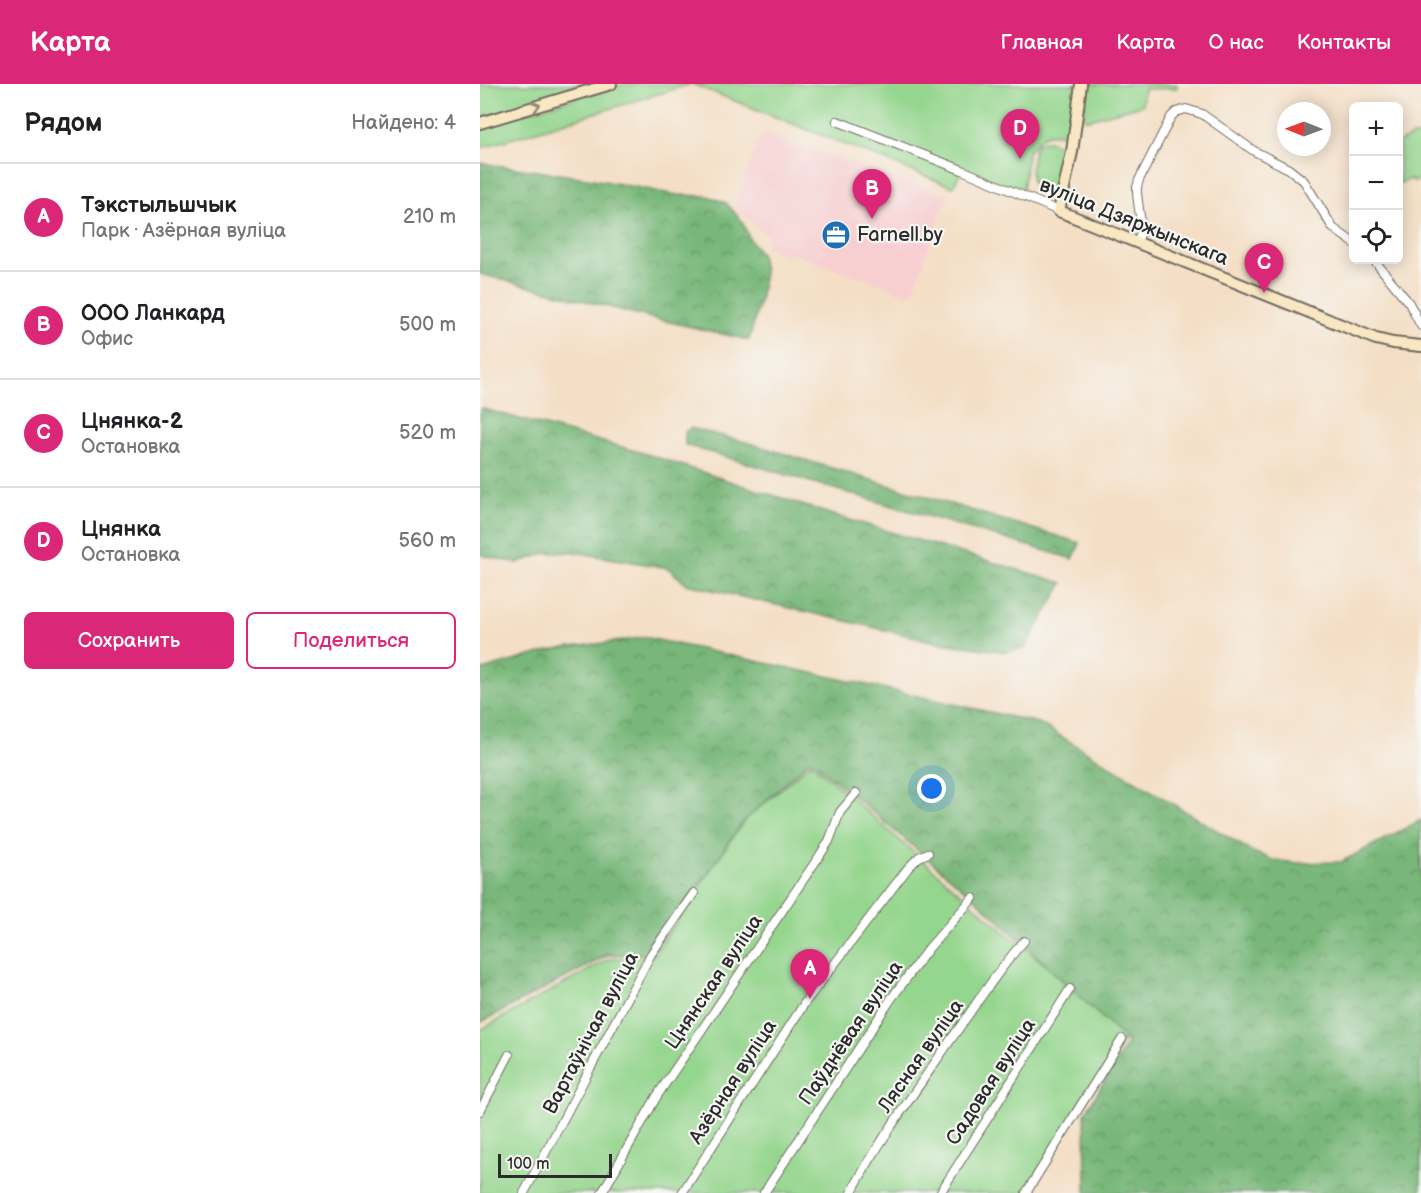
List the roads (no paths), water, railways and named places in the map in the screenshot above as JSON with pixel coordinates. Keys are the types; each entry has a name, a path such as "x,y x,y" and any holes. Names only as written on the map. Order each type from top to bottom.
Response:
{"main road":[{"path":"480,123 611,84"},
{"path":"1059,211 1072,152 1081,84"},
{"name":"вуліца Дзяржынскага","path":"1059,211 1376,339 1421,346"}],"street":[{"path":"1137,242 1141,232 1137,194 1139,180 1171,117 1176,112 1186,109 1202,114 1254,151 1297,174 1304,181 1333,228 1349,240"},
{"name":"вуліца Дзяржынскага","path":"837,121 1059,211"},
{"path":"1377,264 1409,303 1421,326"},
{"name":"Цнянская вуліца","path":"602,1193 657,1096 820,855 829,841 840,812 856,793"},
{"name":"Азёрная вуліца","path":"682,1193 806,1001 908,868 919,857 928,854"},
{"name":"Вартаўнічая вуліца","path":"524,1193 651,954 694,893"},
{"name":"Паўднёвая вуліца","path":"765,1193 891,999 928,950 973,898"},
{"name":"Лясная вуліца","path":"851,1193 869,1159 989,986 1024,941"},
{"name":"Садовая вуліца","path":"940,1193 1070,989"},
{"path":"1026,1193 1122,1039"},
{"path":"480,1111 509,1055"}],"place":[{"name":"Цнянка","path":"1020,159"},
{"name":"ООО Ланкард","path":"872,219"},
{"name":"Farnell.by","path":"836,235"},
{"name":"Цнянка-2","path":"1264,293"},
{"name":"Тэкстыльшчык","path":"810,999"}]}
